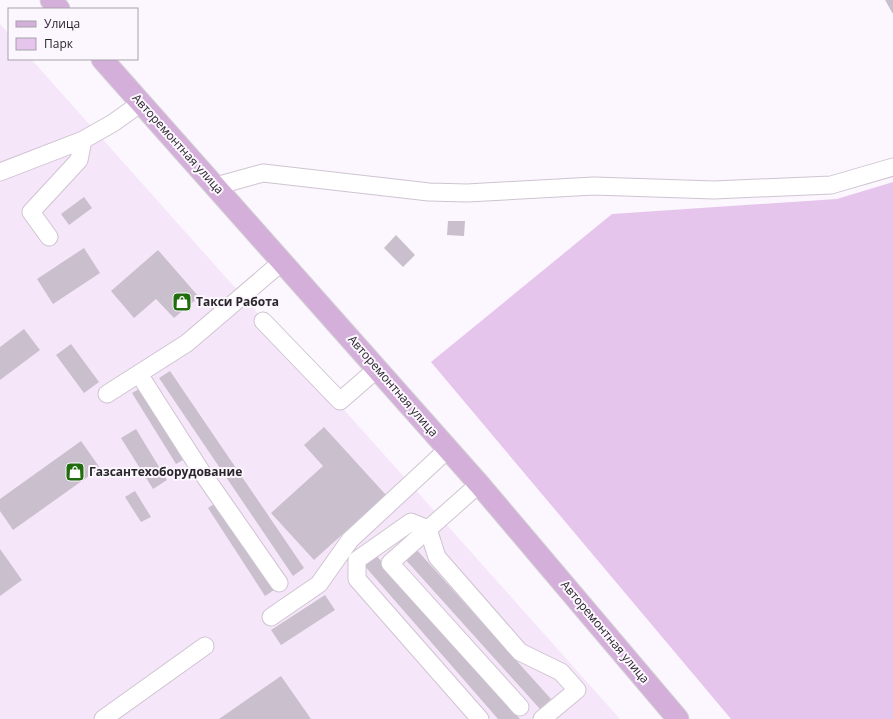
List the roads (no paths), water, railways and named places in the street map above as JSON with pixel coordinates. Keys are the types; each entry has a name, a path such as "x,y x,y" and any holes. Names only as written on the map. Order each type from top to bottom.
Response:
{"main road":[{"path":"51,0 58,8"},
{"name":"Авторемонтная улица","path":"103,60 480,484 678,719"}],"lane":[{"path":"0,172 83,140 114,123 141,103"},
{"path":"49,237 31,212 79,160 83,140"},
{"path":"216,186 263,173 430,192 467,193 594,186 714,190 831,185 893,167"},
{"path":"107,394 187,343 283,261"},
{"path":"263,321 340,401 378,368"},
{"path":"139,374 201,471 279,583"},
{"path":"271,617 319,584 350,540 448,449"},
{"path":"480,484 390,563 520,706"},
{"path":"480,719 357,579 356,560 411,522 428,529 437,557 520,652 561,672 577,690 542,719"},
{"path":"103,719 205,646"}],"place":[{"name":"Такси Работа","path":"182,302"},
{"name":"Газсантехоборудование","path":"75,472"}]}
